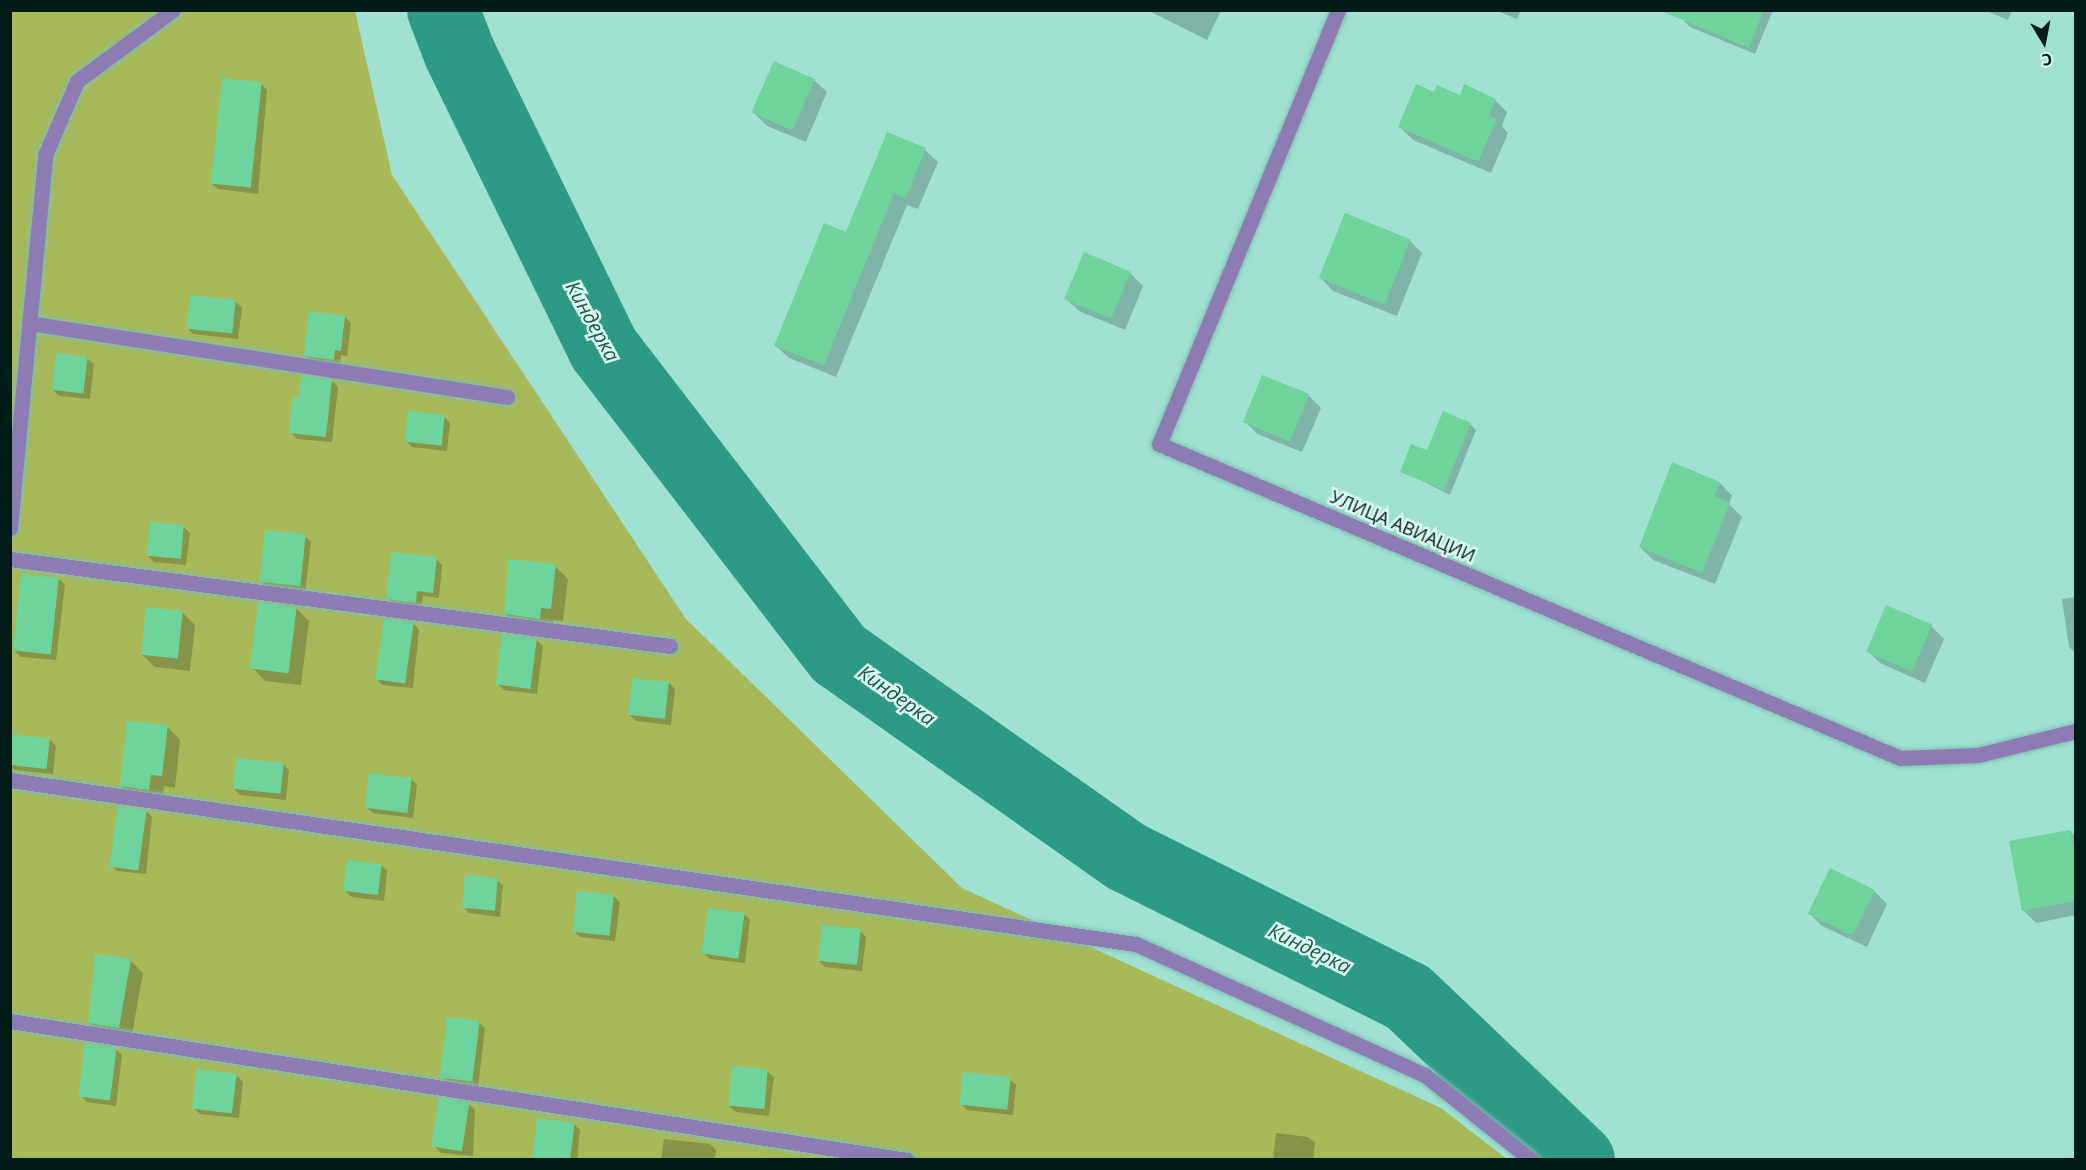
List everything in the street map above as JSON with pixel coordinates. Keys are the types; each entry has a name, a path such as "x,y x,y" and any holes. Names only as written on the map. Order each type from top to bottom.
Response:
{"street":[{"path":"10,528 45,155 77,81 173,10"},
{"name":"УЛИЦА АВИАЦИИ","path":"1338,10 1159,444 1900,758 1978,755 2076,732"},
{"path":"29,323 507,397"},
{"path":"10,559 670,646"},
{"path":"10,780 1136,945 1425,1075 1531,1160"},
{"path":"10,1021 907,1160"}],"green space":[{"path":"10,11 355,11 392,175 686,619 962,888 1441,1108 1507,1159 11,1159"}],"building":[{"path":"1659,10 1764,10 1749,48"},
{"path":"774,61 815,79 792,130 751,112"},
{"path":"222,78 262,82 251,188 211,183"},
{"path":"1416,84 1434,92 1437,85 1460,95 1464,84 1496,99 1489,115 1497,119 1478,162 1398,127"},
{"path":"887,132 926,148 906,198 894,193 824,365 774,346 824,223 846,232"},
{"path":"1345,213 1411,240 1385,304 1319,278"},
{"path":"1084,252 1131,272 1111,319 1064,299"},
{"path":"190,295 236,300 232,334 186,329"},
{"path":"309,311 345,316 341,351 335,350 334,360 304,356"},
{"path":"56,353 88,357 83,394 51,390"},
{"path":"301,375 332,380 326,437 289,433 293,396 299,397"},
{"path":"1262,375 1309,394 1290,441 1243,422"},
{"path":"408,411 445,415 442,446 405,442"},
{"path":"1443,411 1471,423 1444,490 1400,472 1411,444 1427,450"},
{"path":"1672,462 1720,482 1715,496 1730,503 1702,573 1639,547"},
{"path":"150,522 184,525 181,559 147,556"},
{"path":"265,530 306,534 300,586 260,582"},
{"path":"391,552 437,557 433,593 417,591 416,603 386,599"},
{"path":"508,559 556,564 551,609 541,608 540,619 504,614"},
{"path":"21,574 59,578 51,655 13,651"},
{"path":"258,602 297,607 289,673 250,669"},
{"path":"1886,605 1932,625 1912,671 1866,652"},
{"path":"146,607 183,611 178,659 141,655"},
{"path":"384,618 414,622 405,684 375,679"},
{"path":"502,634 537,638 531,689 496,685"},
{"path":"632,678 669,682 665,719 628,715"},
{"path":"127,721 168,725 162,776 151,775 149,790 120,786"},
{"path":"10,734 50,738 47,769 10,765"},
{"path":"236,758 284,763 280,794 233,789"},
{"path":"369,773 412,778 407,813 365,808"},
{"path":"118,806 147,810 138,870 110,866"},
{"path":"2070,830 2076,857 2076,901 2022,911 2009,841"},
{"path":"347,860 382,864 378,895 343,891"},
{"path":"1830,868 1875,890 1853,936 1808,914"},
{"path":"465,875 498,878 495,911 462,908"},
{"path":"577,891 614,895 610,936 573,932"},
{"path":"708,908 745,913 738,959 702,954"},
{"path":"822,925 861,929 857,965 818,961"},
{"path":"95,954 131,959 119,1028 88,1023"},
{"path":"447,1017 480,1021 472,1082 440,1078"},
{"path":"85,1043 117,1047 110,1100 78,1097"},
{"path":"732,1066 768,1069 764,1109 729,1106"},
{"path":"197,1069 237,1074 232,1114 192,1109"},
{"path":"963,1072 1011,1077 1007,1110 960,1105"},
{"path":"439,1097 470,1102 462,1151 431,1146"},
{"path":"537,1118 575,1123 570,1160 532,1160"}],"waterway":[{"name":"Киндерка","path":"443,10 460,54 604,349 839,654 1125,856 1408,997 1579,1160"}]}
